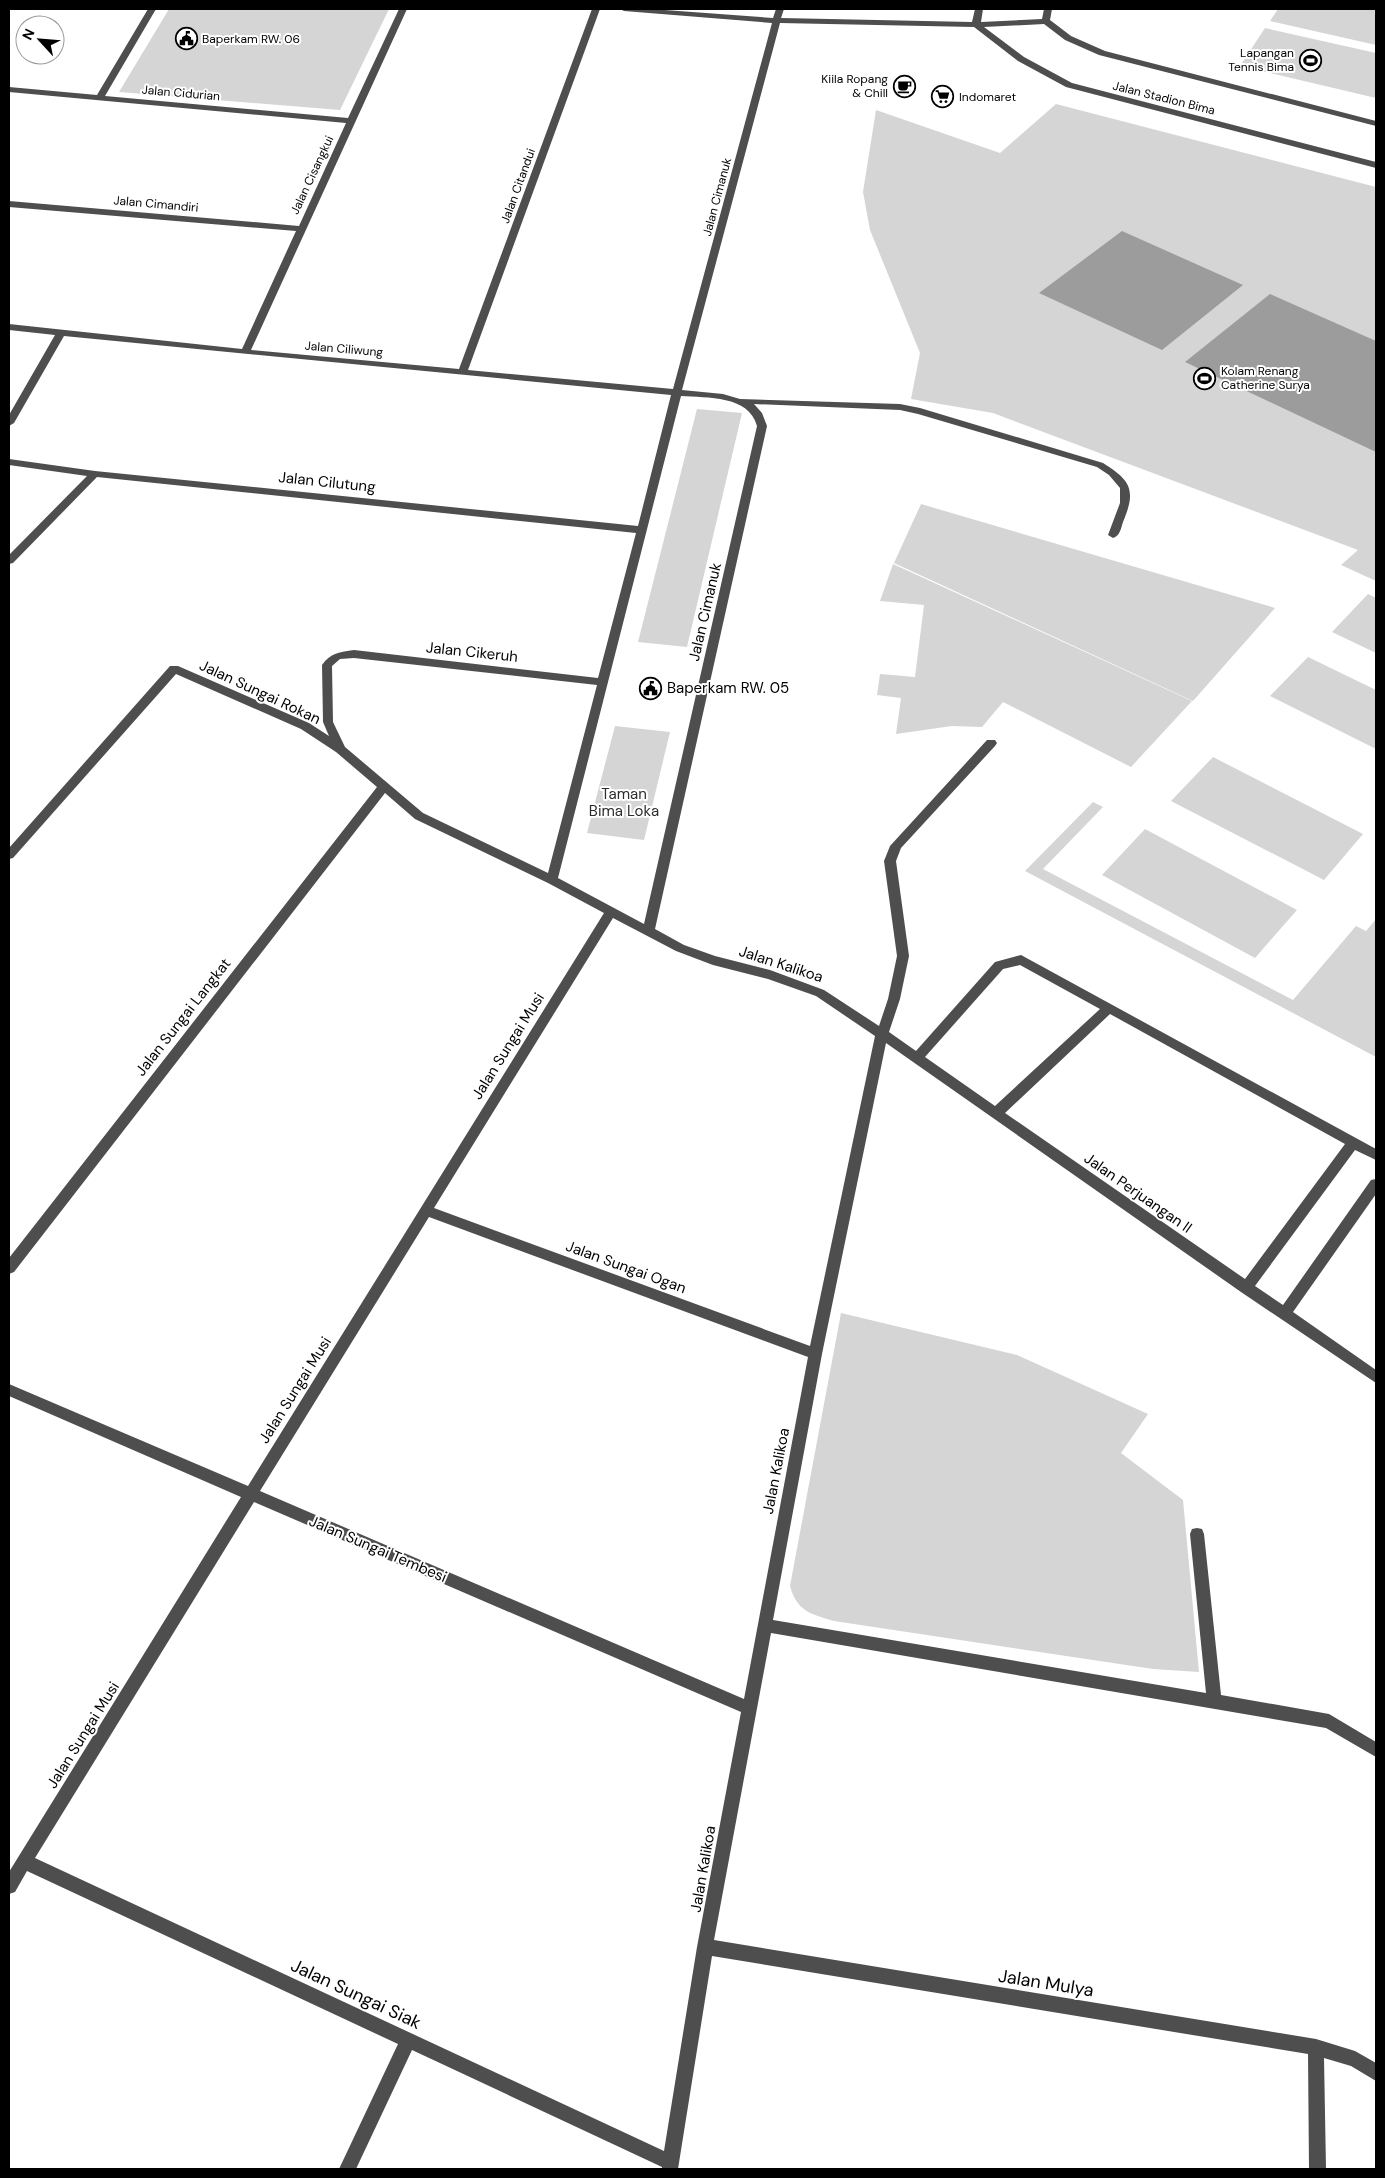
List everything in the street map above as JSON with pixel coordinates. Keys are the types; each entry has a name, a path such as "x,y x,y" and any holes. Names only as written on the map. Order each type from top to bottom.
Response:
{"street":[{"path":"100,98 152,9"},
{"name":"Jalan Cisangkui","path":"245,352 403,9"},
{"name":"Jalan Citandui","path":"463,372 596,9"},
{"path":"624,9 777,21 806,20 976,25 1046,21 1048,9"},
{"name":"Jalan Cimanuk","path":"552,880 677,392 780,9"},
{"path":"976,25 979,9"},
{"name":"Jalan Stadion Bima","path":"1046,21 1068,38 1102,52 1376,123"},
{"name":"Jalan Stadion Bima","path":"976,25 1021,59 1069,85 1376,165"},
{"name":"Jalan Cidurian","path":"9,90 351,121"},
{"name":"Jalan Cimandiri","path":"9,204 301,229"},
{"name":"Jalan Ciliwung","path":"9,327 245,352 677,392"},
{"path":"9,423 61,332"},
{"name":"Jalan Cimanuk","path":"649,930 762,426 760,414 752,406 723,396 677,392"},
{"path":"738,401 900,408 920,412 1100,465 1116,475 1125,486 1127,499 1113,535"},
{"name":"Jalan Cilutung","path":"9,462 96,474 642,530"},
{"path":"9,561 96,474"},
{"name":"Jalan Cikeruh","path":"340,749 328,722 327,665 338,656 354,654 603,682"},
{"name":"Jalan Sungai Rokan","path":"9,855 174,669 304,726 340,749 419,816 514,864 552,880 610,912 649,930"},
{"path":"882,1034 894,998 903,956 890,861 896,846 991,743"},
{"name":"Jalan Sungai Langkat","path":"9,1268 384,786"},
{"name":"Jalan Sungai Musi","path":"9,1886 610,912"},
{"name":"Jalan Kalikoa","path":"649,930 680,948 713,960 770,975 820,993 882,1034 815,1354 748,1708 705,1947 670,2166"},
{"path":"916,1059 999,966 1021,960 1376,1155"},
{"path":"995,1114 1037,1072 1109,1008"},
{"name":"Jalan Perjuangan II","path":"882,1034 1376,1377"},
{"path":"1246,1288 1354,1142"},
{"path":"1284,1314 1376,1184"},
{"name":"Jalan Sungai Ogan","path":"425,1210 815,1354"},
{"name":"Jalan Sungai Tembesi","path":"9,1390 748,1708"},
{"path":"1197,1534 1214,1702"},
{"path":"764,1626 1329,1721 1376,1750"},
{"name":"Jalan Sungai Siak","path":"24,1861 408,2040 670,2166"},
{"name":"Jalan Mulya","path":"705,1947 1316,2047 1355,2059 1376,2073"},
{"path":"347,2169 408,2040"},
{"path":"1316,2047 1318,2169"}],"green space":[{"path":"169,9 389,9 340,110 119,92"},
{"name":"Lapangan Tennis Bima","path":"1278,9 1376,9 1376,45 1270,21"},
{"name":"Lapangan Tennis Bima","path":"1265,28 1376,53 1376,98 1240,66"},
{"path":"1056,104 1376,187 1376,581 1341,565 1358,550 993,413 911,399 920,353 870,230 863,192 876,110 1000,153"},
{"path":"697,409 742,413 687,647 638,642"},
{"path":"921,504 1275,608 1193,701 894,563"},
{"path":"893,564 1192,701 1131,767 1003,702 982,727 952,726 896,734 901,698 877,695 880,674 915,677 924,605 880,601"},
{"path":"1368,594 1376,598 1376,653 1332,632"},
{"path":"1308,657 1376,690 1376,749 1270,696"},
{"name":"Taman Bima Loka","path":"615,726 670,732 644,840 587,833"},
{"path":"1213,757 1363,834 1324,880 1171,801"},
{"path":"1093,802 1103,807 1043,869 1293,1000 1356,926 1366,931 1376,919 1376,1057 1025,871"},
{"path":"1145,829 1297,910 1255,958 1102,875"},
{"path":"841,1313 1017,1355 1148,1414 1121,1453 1183,1500 1199,1672 1153,1669 834,1621 811,1613 796,1601 790,1586"}],"shaded area":[{"path":"1122,231 1243,285 1162,350 1039,293"},
{"path":"1270,294 1376,341 1376,452 1185,362"}],"place":[{"name":"Baperkam RW. 06","path":"186,39"},
{"name":"Lapangan Tennis Bima","path":"1310,60"},
{"name":"Kiila Ropang & Chill","path":"904,86"},
{"name":"Indomaret","path":"943,97"},
{"name":"Kolam Renang Catherine Surya","path":"1205,378"},
{"name":"Baperkam RW. 05","path":"651,688"}]}
